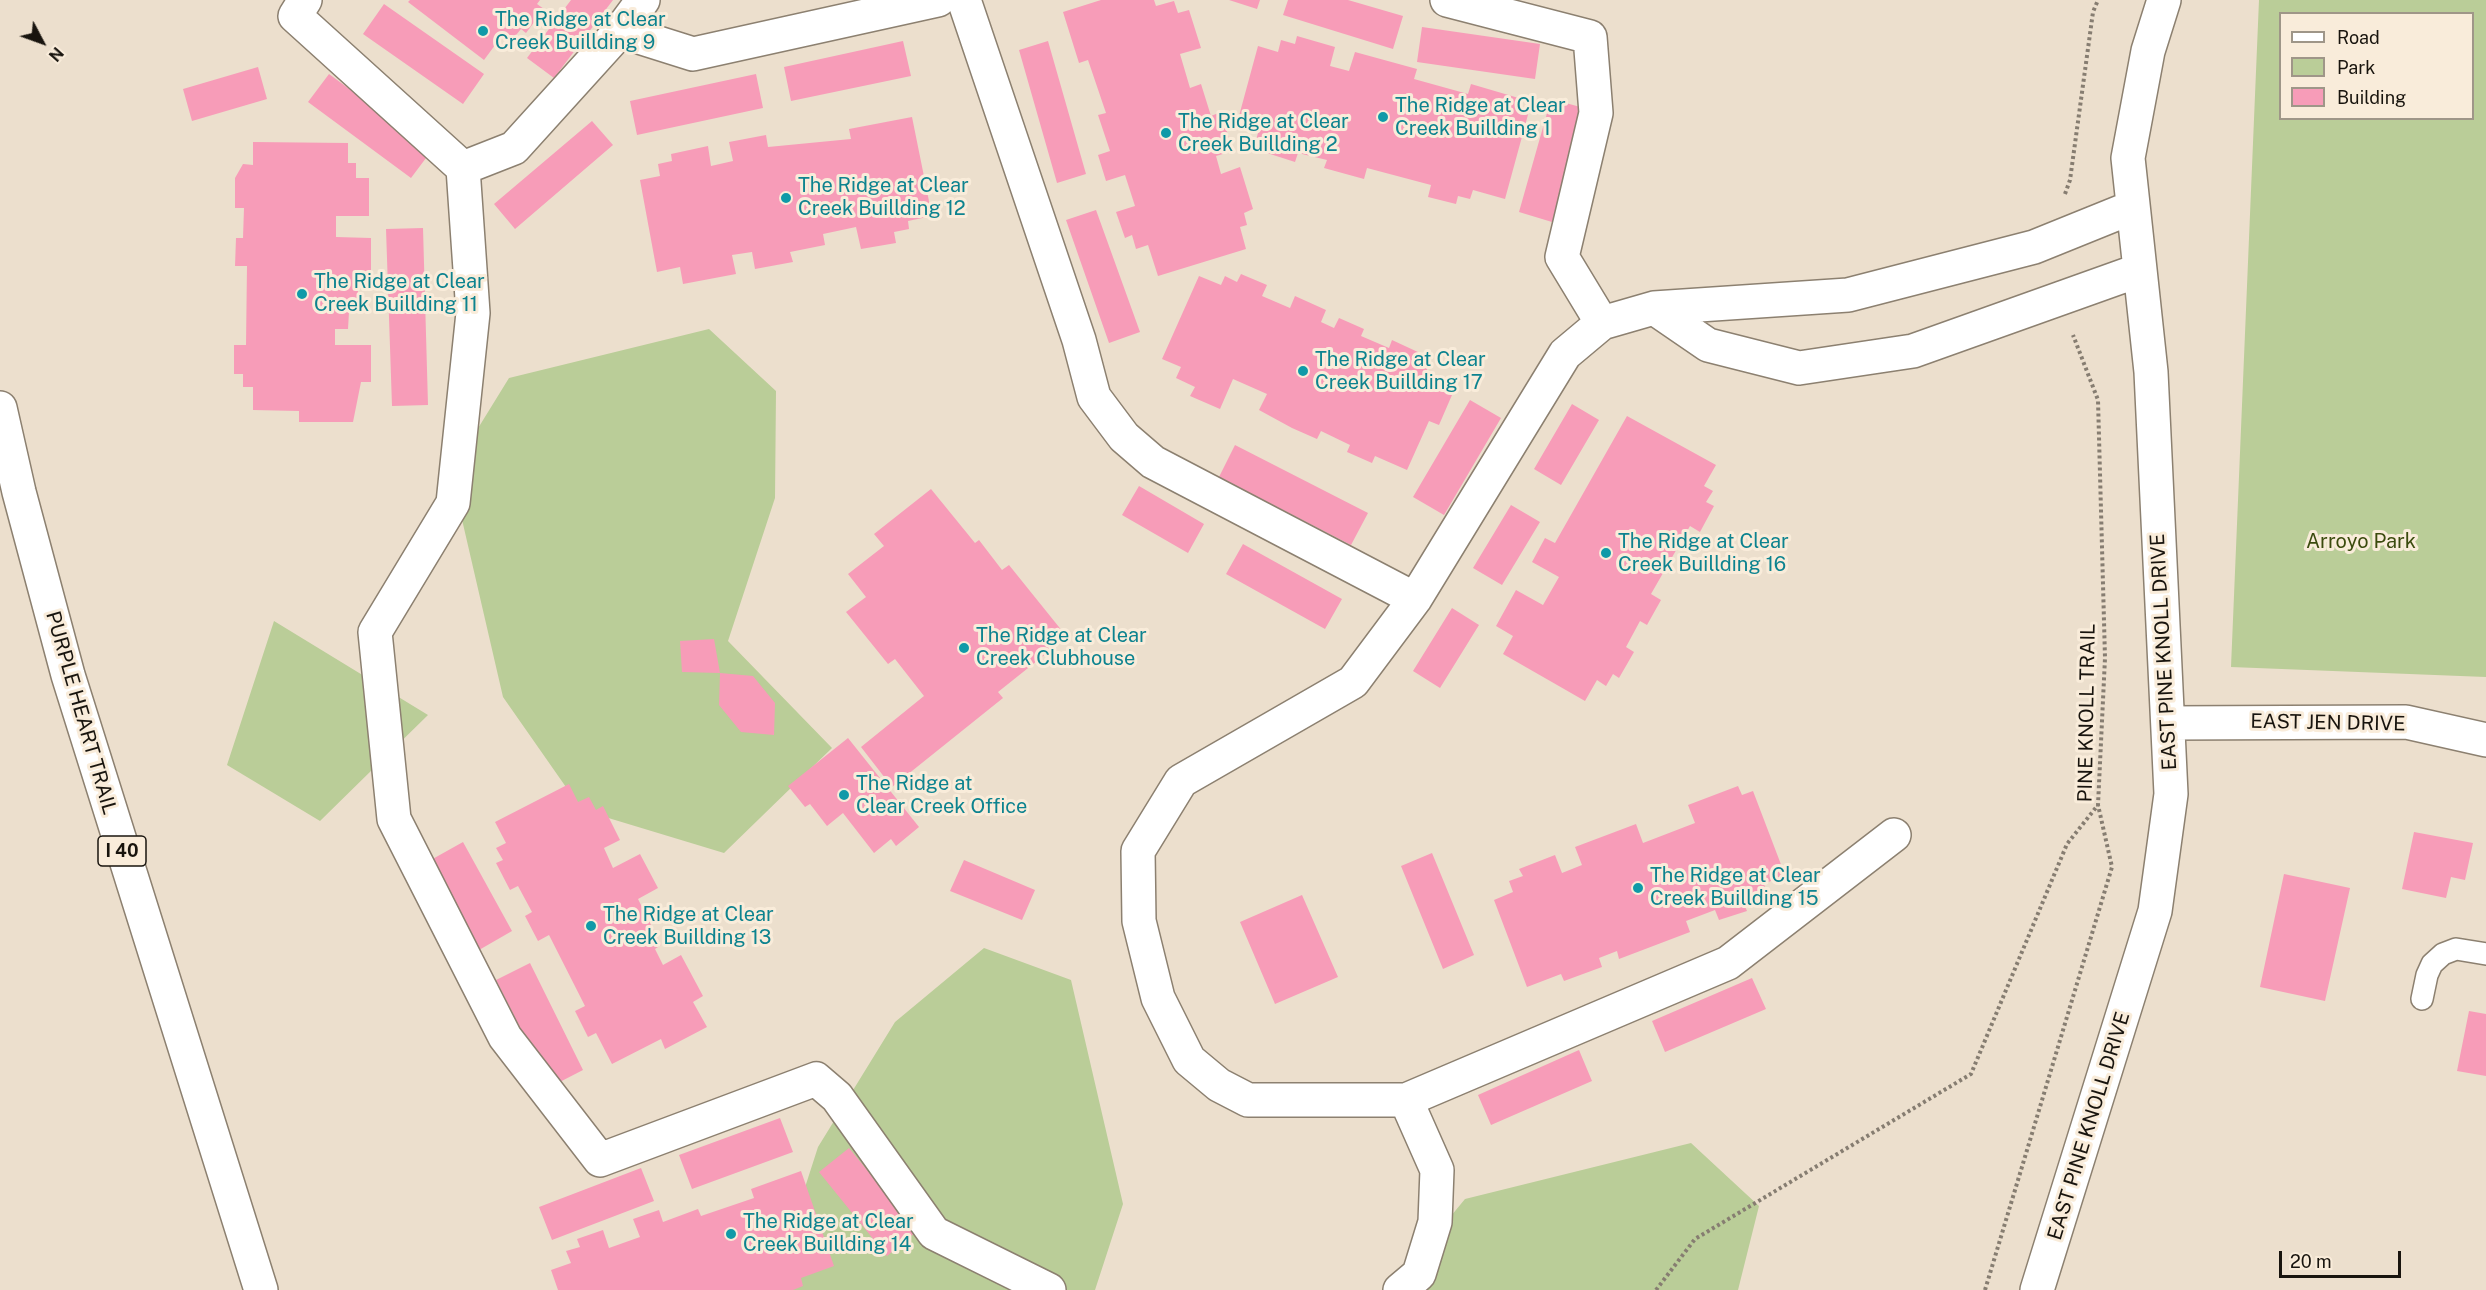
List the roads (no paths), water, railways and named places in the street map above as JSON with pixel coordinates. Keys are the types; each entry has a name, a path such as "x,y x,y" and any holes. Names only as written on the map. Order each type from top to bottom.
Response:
{"main road":[{"path":"305,0 295,16 463,168 472,313 453,502 375,632 394,819 505,1038 600,1160 816,1079 837,1097 934,1233 1049,1290"},
{"path":"463,168 514,148 620,31 643,0"},
{"path":"620,31 693,54 938,0"},
{"path":"964,0 1079,340 1094,397 1124,437 1153,462 1415,599"},
{"path":"1447,0 1590,37 1596,113 1562,257 1602,324"},
{"name":"EAST PINE KNOLL DRIVE","path":"2037,1290 2155,910 2171,794 2151,372 2128,159 2148,51 2164,0"},
{"path":"1894,835 1728,963 1406,1100 1248,1100 1219,1085 1189,1060 1158,998 1139,921 1138,851 1181,781 1353,682 1415,599 1565,354 1602,324 1654,308 1848,295 2034,247 2133,207"},
{"path":"1654,308 1708,345 1799,368 1913,351 2140,270"},
{"name":"PURPLE HEART TRAIL","path":"0,408 19,492 68,675 261,1290"},
{"name":"EAST JEN DRIVE","path":"2168,723 2406,722 2486,740"},
{"path":"1400,1290 1419,1274 1435,1222 1437,1180 1437,1170 1406,1100"}],"lane":[{"path":"2422,999 2432,964 2443,954 2456,949 2486,954"}],"place":[{"name":"The Ridge at Clear Creek Buillding 9","path":"483,31"},
{"name":"The Ridge at Clear Creek Buillding 1","path":"1383,117"},
{"name":"The Ridge at Clear Creek Buillding 2","path":"1166,133"},
{"name":"The Ridge at Clear Creek Buillding 12","path":"786,198"},
{"name":"The Ridge at Clear Creek Buillding 11","path":"302,294"},
{"name":"The Ridge at Clear Creek Buillding 17","path":"1303,371"},
{"name":"The Ridge at Clear Creek Buillding 16","path":"1606,553"},
{"name":"The Ridge at Clear Creek Clubhouse","path":"964,648"},
{"name":"The Ridge at Clear Creek Office","path":"844,795"},
{"name":"The Ridge at Clear Creek Buillding 15","path":"1638,888"},
{"name":"The Ridge at Clear Creek Buillding 13","path":"591,926"},
{"name":"The Ridge at Clear Creek Buillding 14","path":"731,1234"}],"park label":[{"name":"Arroyo Park","path":"2361,542"}]}
